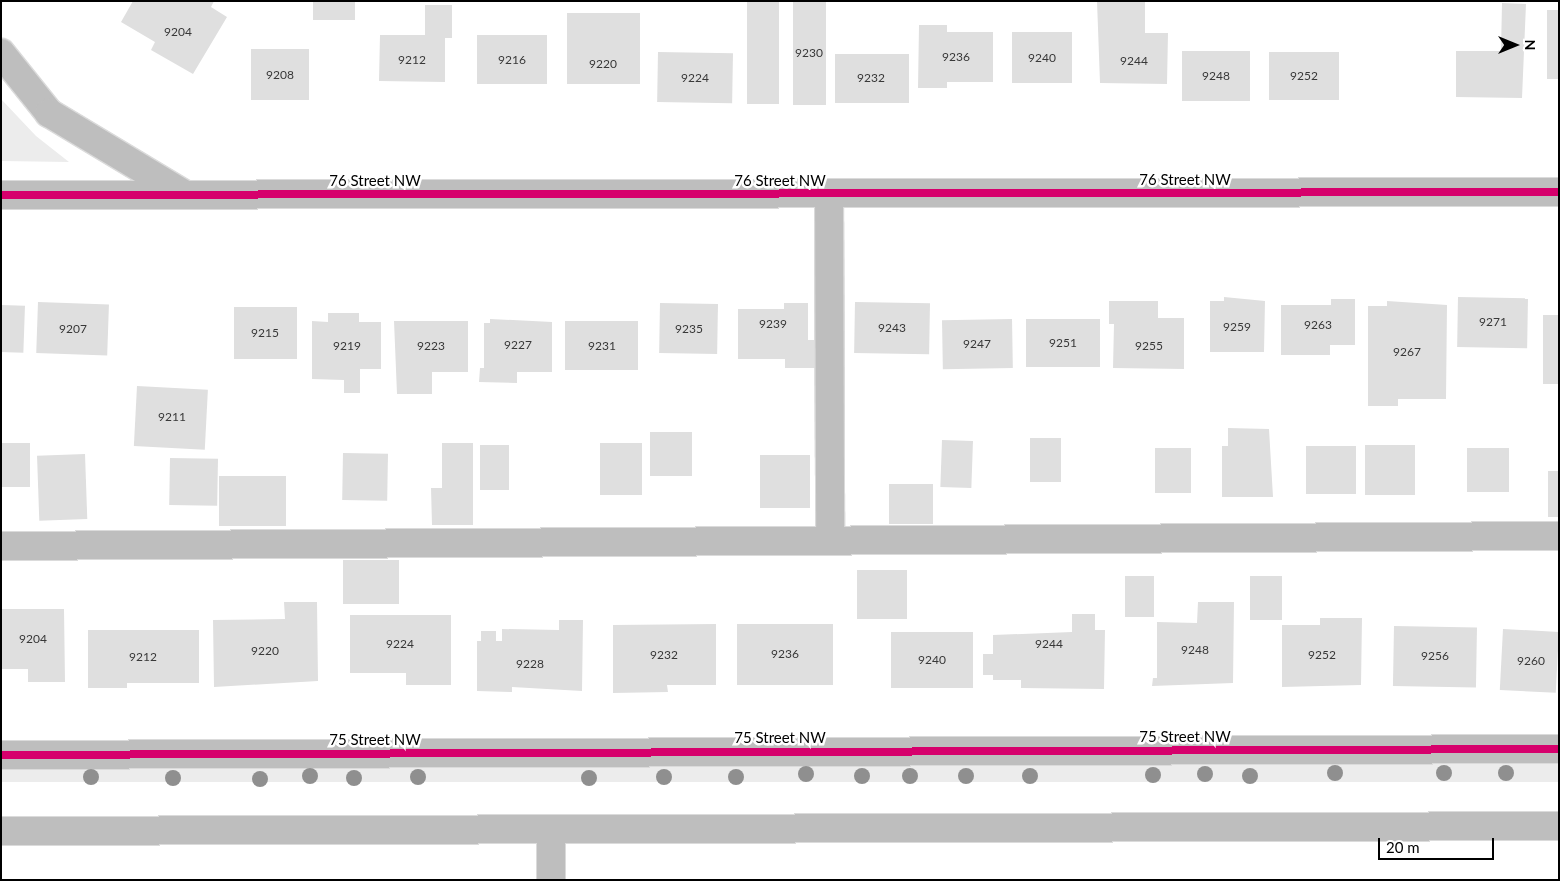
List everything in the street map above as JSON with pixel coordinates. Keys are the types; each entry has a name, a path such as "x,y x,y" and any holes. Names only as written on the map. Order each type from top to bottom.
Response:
{"street":[{"path":"1,53 49,113 184,194"},
{"name":"76 Street NW","path":"1,195 1559,192"},
{"path":"829,194 830,541"},
{"path":"1,546 1559,536"},
{"name":"75 Street NW","path":"1,755 1559,749"},
{"path":"1,831 551,832 1559,826"},
{"path":"551,832 552,880"}],"shaded area":[{"path":"1,99 36,136 69,162 1,161"},
{"path":"1,764 1559,764 1559,782 1,782"}],"building":[{"path":"133,1 214,1 211,7 227,17 193,74 151,50 155,42 121,22"},
{"path":"313,1 355,1 355,20 313,20"},
{"path":"747,1 779,1 779,104 747,104"},
{"path":"793,1 826,1 826,105 793,105"},
{"path":"1097,1 1145,1 1145,33 1168,33 1167,84 1100,83"},
{"path":"1502,3 1526,4 1522,98 1456,97 1456,51 1501,51"},
{"path":"425,5 452,5 452,38 445,38 445,82 379,81 380,35 425,35"},
{"path":"1547,10 1559,10 1559,79 1547,79"},
{"path":"567,13 640,13 640,84 567,84"},
{"path":"919,25 947,25 947,32 993,32 993,82 947,82 947,88 918,88"},
{"path":"1012,32 1072,32 1072,83 1012,83"},
{"path":"477,35 547,35 547,84 477,84"},
{"path":"251,49 309,49 309,100 251,100"},
{"path":"1182,51 1250,51 1250,101 1182,101"},
{"path":"658,52 733,53 732,103 657,102"},
{"path":"1269,52 1339,52 1339,100 1269,100"},
{"path":"835,54 909,54 909,103 835,103"},
{"path":"1224,297 1265,301 1264,352 1210,352 1210,301 1224,301"},
{"path":"1458,297 1528,298 1527,348 1457,347"},
{"path":"1331,299 1355,299 1355,345 1330,345 1330,355 1281,355 1281,305 1331,305"},
{"path":"1109,301 1158,301 1158,318 1184,318 1184,369 1113,368 1114,324 1109,324"},
{"path":"1387,301 1447,305 1446,399 1398,399 1398,406 1368,406 1368,306 1387,306"},
{"path":"38,302 109,304 107,355 36,353"},
{"path":"855,302 930,303 929,354 854,353"},
{"path":"660,303 718,304 717,354 659,353"},
{"path":"784,303 808,303 808,340 817,340 817,368 785,368 785,359 738,359 738,309 784,309"},
{"path":"1,305 25,306 23,353 1,352"},
{"path":"234,307 297,307 297,359 234,359"},
{"path":"328,313 359,313 359,322 381,322 381,369 360,369 360,393 344,393 344,380 312,379 312,321 328,322"},
{"path":"1543,315 1559,315 1559,384 1543,384"},
{"path":"490,319 552,322 552,372 517,372 517,383 479,382 480,368 484,368 484,323 490,323"},
{"path":"1012,319 1013,368 943,369 942,320"},
{"path":"1026,319 1100,319 1100,367 1026,367"},
{"path":"394,321 468,321 468,372 432,372 432,394 397,394"},
{"path":"565,321 638,321 638,370 565,370"},
{"path":"137,386 208,390 205,450 134,446"},
{"path":"1228,428 1269,429 1273,497 1222,497 1222,446 1228,446"},
{"path":"650,432 692,432 692,476 650,476"},
{"path":"1030,438 1061,438 1061,482 1030,482"},
{"path":"942,440 973,441 971,488 940,487"},
{"path":"1,443 30,443 30,487 1,487"},
{"path":"442,443 473,443 473,525 432,525 431,488 442,488"},
{"path":"600,443 642,443 642,495 600,495"},
{"path":"480,445 509,445 509,490 480,490"},
{"path":"1365,445 1415,445 1415,495 1365,495"},
{"path":"1306,446 1356,446 1356,494 1306,494"},
{"path":"1155,448 1191,448 1191,493 1155,493"},
{"path":"1467,448 1509,448 1509,492 1467,492"},
{"path":"343,453 388,454 387,501 342,500"},
{"path":"85,454 87,519 39,521 37,456"},
{"path":"760,455 810,455 810,508 760,508"},
{"path":"170,458 218,459 217,506 169,505"},
{"path":"1548,471 1559,471 1559,517 1548,517"},
{"path":"219,476 286,476 286,526 219,526"},
{"path":"889,484 933,484 933,524 889,524"},
{"path":"343,560 399,560 399,604 343,604"},
{"path":"857,570 907,570 907,619 857,619"},
{"path":"1125,576 1154,576 1154,617 1125,617"},
{"path":"1250,576 1282,576 1282,620 1250,620"},
{"path":"284,602 317,602 318,681 214,687 213,620 285,619"},
{"path":"1198,602 1234,602 1233,683 1152,686 1153,678 1157,678 1157,622 1197,623"},
{"path":"1,609 64,609 65,682 28,682 28,669 1,669"},
{"path":"1072,614 1095,614 1095,630 1105,630 1104,689 1021,688 1021,680 993,680 993,675 983,675 983,654 993,654 993,635 1072,632"},
{"path":"350,615 451,615 451,685 406,685 406,673 350,673"},
{"path":"1320,618 1362,618 1361,685 1282,687 1282,625 1320,625"},
{"path":"559,620 583,620 582,691 512,687 512,692 477,691 477,641 481,641 481,631 496,631 496,641 502,641 502,629 559,630"},
{"path":"716,624 716,685 667,685 668,692 613,693 613,625"},
{"path":"737,624 833,624 833,685 737,685"},
{"path":"1394,626 1477,627 1476,687 1393,686"},
{"path":"1503,629 1559,632 1556,693 1500,690"},
{"path":"88,630 199,630 199,683 127,683 127,688 88,688"},
{"path":"891,632 973,632 973,688 891,688"}],"cycle path":[{"path":"1,195 1559,192"},
{"path":"1,755 1559,749"}]}
